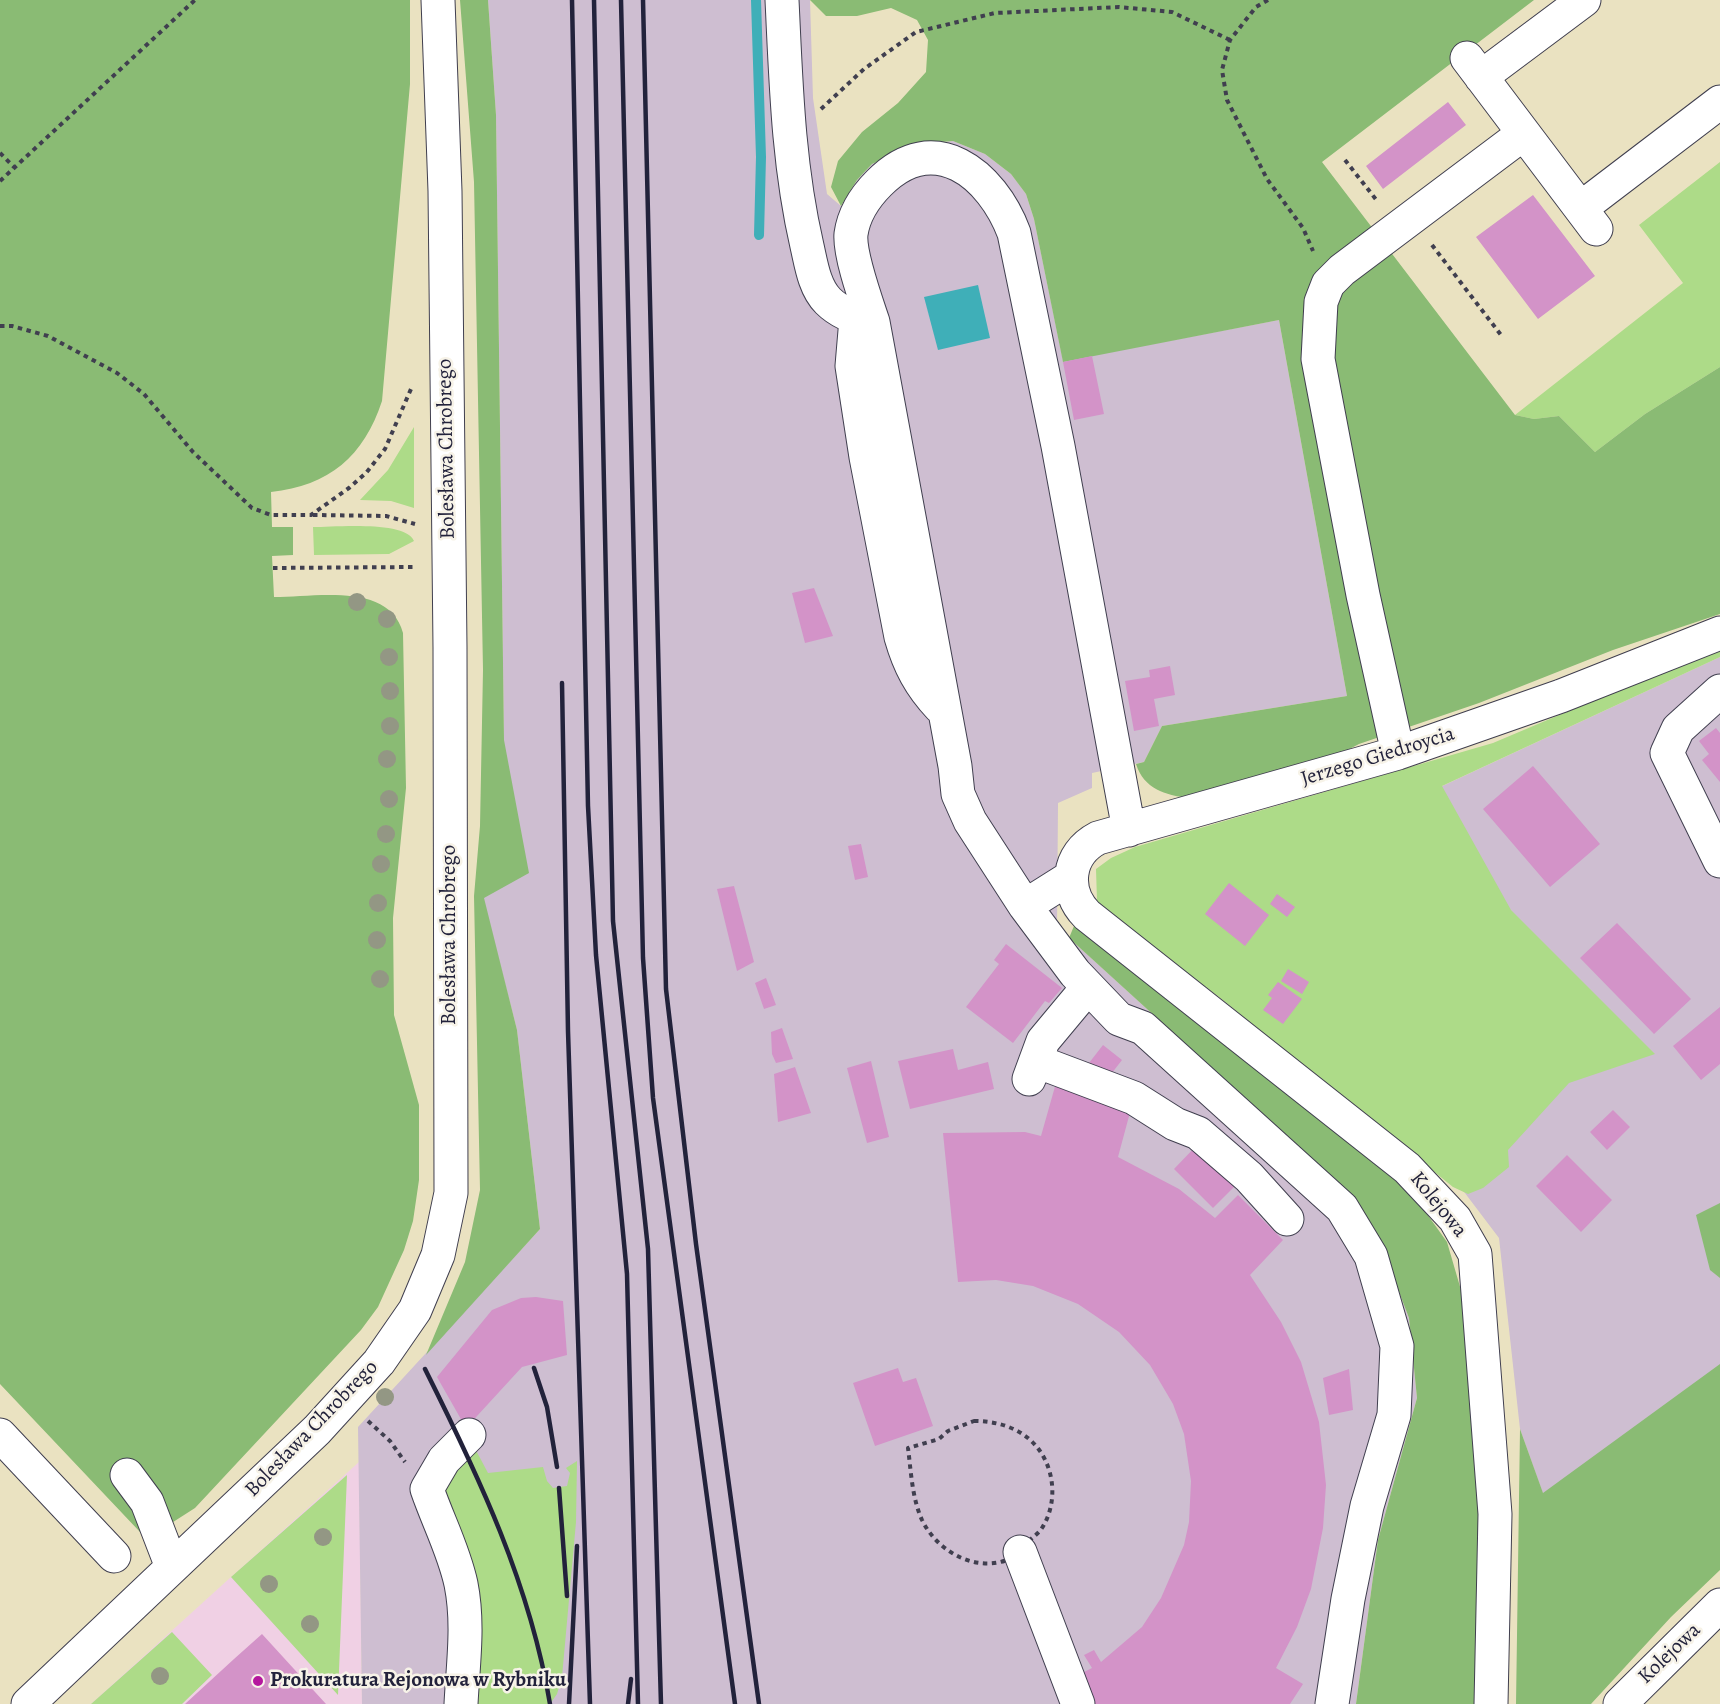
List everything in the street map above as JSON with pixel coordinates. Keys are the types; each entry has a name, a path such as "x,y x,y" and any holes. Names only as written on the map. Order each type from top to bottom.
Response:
{"street":[{"name":"Bolesława Chrobrego","path":"28,1704 343,1403 379,1362 415,1310 438,1255 451,1193 445,191 438,0"},
{"path":"783,0 790,150 798,205 813,272 828,301 864,320"},
{"path":"1584,0 1474,68 1589,218 1720,102"},
{"path":"1398,753 1363,595 1318,359 1321,302 1328,284 1341,270 1524,134"},
{"path":"1129,830 1058,446 1014,232 998,199 970,171 954,162 934,158 917,159 901,165 869,193 856,214 851,236 864,320 955,765 958,794 970,821 1025,906 1075,973 1119,1018 1143,1028 1342,1208 1371,1256 1397,1346 1394,1415 1367,1506 1348,1599 1332,1704"},
{"name":"Jerzego Giedroycia","path":"1072,888 1077,858 1089,842 1398,753 1561,696 1720,633"},
{"path":"1720,691 1677,729 1667,753 1720,861"},
{"path":"1025,906 1072,888"},
{"name":"Kolejowa","path":"1072,888 1087,915 1106,931 1407,1168 1455,1219 1475,1254 1495,1514 1491,1704"},
{"path":"1088,987 1043,1041 1033,1070 1134,1098 1175,1124 1198,1133 1249,1177 1287,1219"},
{"path":"0,1435 114,1556"},
{"path":"460,1704 466,1620 461,1585 452,1553 428,1489 444,1460 469,1435"},
{"path":"127,1475 147,1502 172,1567"},
{"path":"1020,1552 1078,1704"},
{"name":"Kolejowa","path":"1620,1704 1720,1605"}],"path":[{"path":"0,181 195,0"},
{"path":"1268,0 1256,7 1230,40 1222,70 1227,100 1267,179 1303,228 1328,284"},
{"path":"790,150 816,114 864,69 916,32 995,13 1119,7 1172,12 1230,40"},
{"path":"0,153 14,167"},
{"path":"1409,219 1440,254 1501,335"},
{"path":"0,326 12,326 48,336 117,373 144,394 193,452 252,508 271,515 391,516 415,524 448,545 419,567 273,568"},
{"path":"311,515 366,473 390,440 399,418"},
{"path":"343,1403 366,1418 390,1441 419,1482 428,1489"},
{"path":"974,1421 1002,1424 1029,1439 1039,1450 1050,1470 1052,1501 1041,1530 1020,1552 1000,1562 981,1563 961,1558 940,1545 919,1514 908,1448 939,1439 948,1431 974,1421"}],"shaded area":[{"path":"488,0 810,0 813,98 827,194 841,206 857,180 872,164 916,144 953,141 985,154 1011,174 1026,194 1034,219 1063,361 1279,320 1347,696 1162,726 1144,762 1092,773 1092,788 1058,803 1057,927 1325,1171 1380,1242 1409,1318 1417,1398 1378,1540 1356,1704 362,1704 358,1427 540,1229 517,1030 483,898 504,740 496,115"},
{"path":"1720,657 1720,1489 1583,1606 1520,1429 1499,1238 1449,1172 1395,808"},
{"path":"359,1462 362,1704 91,1704 231,1577"}],"green space":[{"path":"0,0 410,0 410,84 382,401 365,438 342,465 310,483 271,492 272,527 293,527 293,555 272,556 274,597 330,595 368,599 383,606 395,617 403,633 406,788 393,918 394,1015 419,1105 419,1180 413,1221 404,1250 378,1307 361,1330 195,1508 170,1524 140,1532 0,1384"},
{"path":"460,0 488,0 496,115 504,740 529,873 484,898 517,1030 540,1229 426,1355 465,1262 480,1190 474,896 480,826 483,670 474,182"},
{"path":"810,0 1534,0 1322,162 1515,415 1534,419 1559,416 1595,452 1645,414 1720,367 1720,614 1613,650 1479,703 1359,744 1340,754 1189,798 1164,793 1150,785 1136,764 1144,762 1162,726 1347,696 1279,320 1063,362 1034,219 1026,194 1011,174 985,154 953,141 916,144 872,164 857,180 841,206 831,187 838,161 862,132 898,103 926,72 928,40 917,20 891,8 857,16 826,16"},
{"path":"1720,162 1720,367 1645,414 1595,452 1559,416 1534,419 1515,415 1683,283 1639,225"},
{"path":"414,427 414,508 391,501 360,500 388,470"},
{"path":"313,527 384,527 408,534 414,541 389,554 314,555"},
{"path":"1720,647 1720,657 1442,786 1511,910 1655,1054 1569,1083 1508,1150 1509,1167 1483,1188 1468,1194 1453,1187 1219,997 1113,918 1097,901 1096,869 1111,858 1135,847 1493,743"},
{"path":"1074,926 1191,1014 1377,1162 1422,1207 1447,1242 1463,1297 1479,1473 1481,1704 1356,1704 1378,1540 1417,1398 1409,1318 1380,1242 1325,1171 1069,938"},
{"path":"1720,1203 1720,1278 1710,1270 1696,1215"},
{"path":"1720,1364 1720,1570 1671,1617 1591,1704 1516,1704 1520,1429 1543,1493"},
{"path":"471,1441 488,1473 543,1467 547,1481 553,1488 567,1486 570,1473 566,1468 577,1461 576,1522 562,1677 557,1694 550,1704 468,1704 440,1476"},
{"path":"347,1475 338,1695 231,1577"},
{"path":"172,1632 212,1675 182,1704 91,1704"}],"water":[{"path":"978,285 990,338 938,350 924,297"}],"building":[{"path":"1448,102 1466,125 1383,189 1366,166"},
{"path":"1533,195 1595,276 1538,319 1476,237"},
{"path":"1092,356 1104,414 1074,420 1063,362"},
{"path":"814,588 833,636 805,643 792,593"},
{"path":"1170,666 1175,695 1154,699 1159,726 1134,731 1125,681 1150,677 1149,670"},
{"path":"1716,728 1720,733 1720,782 1702,760 1709,754 1699,741"},
{"path":"1533,766 1600,844 1550,887 1483,809"},
{"path":"861,844 868,877 855,880 848,846"},
{"path":"1229,883 1269,915 1245,946 1205,914"},
{"path":"734,886 754,962 737,971 717,889"},
{"path":"1277,894 1295,907 1287,917 1270,904"},
{"path":"1617,923 1691,999 1654,1034 1580,958"},
{"path":"1006,944 1062,988 1049,1003 1045,1001 1013,1043 966,1007 999,964 994,960"},
{"path":"1288,969 1309,982 1302,994 1281,981"},
{"path":"766,978 776,1005 764,1009 755,983"},
{"path":"1278,982 1302,999 1283,1024 1263,1010 1272,998 1268,995"},
{"path":"1720,1007 1720,1064 1701,1080 1673,1046"},
{"path":"782,1028 793,1059 776,1063 772,1054 771,1032"},
{"path":"1103,1045 1122,1060 1108,1078 1089,1063"},
{"path":"953,1049 958,1070 988,1062 994,1089 910,1109 898,1061"},
{"path":"871,1061 889,1137 867,1143 847,1068"},
{"path":"795,1067 811,1113 778,1122 774,1074"},
{"path":"1056,1083 1132,1105 1118,1157 1179,1189 1215,1218 1238,1195 1283,1240 1250,1275 1281,1322 1301,1362 1319,1422 1326,1485 1323,1528 1311,1589 1297,1627 1276,1668 1303,1684 1290,1704 1088,1704 1074,1677 1092,1668 1084,1655 1094,1650 1101,1662 1142,1627 1161,1598 1184,1545 1189,1522 1191,1481 1184,1434 1173,1404 1150,1365 1119,1332 1078,1304 1033,1286 996,1280 958,1282 943,1133 1025,1132 1041,1136"},
{"path":"1613,1110 1630,1127 1607,1150 1590,1132"},
{"path":"1199,1143 1239,1182 1213,1208 1174,1169"},
{"path":"1567,1155 1612,1200 1581,1232 1536,1186"},
{"path":"536,1297 563,1301 567,1355 522,1367 466,1428 437,1377 492,1310 521,1298"},
{"path":"898,1368 903,1382 916,1378 933,1426 875,1446 853,1383"},
{"path":"1349,1369 1353,1410 1329,1415 1323,1378"},
{"name":"Prokuratura Rejonowa w Rybniku","path":"262,1634 326,1704 185,1704 234,1659"}],"waterway":[{"path":"756,0 761,157 759,235"}],"railway":[{"path":"572,0 588,806 596,955 627,1274 638,1704"},
{"path":"594,0 613,921 648,1249 661,1704"},
{"path":"621,0 643,958 653,1098 735,1704"},
{"path":"643,0 666,989 696,1244 759,1704"},
{"path":"562,683 568,1031 590,1704"},
{"path":"534,1368 547,1407 557,1467"},
{"path":"425,1369 483,1491 516,1574 530,1616 550,1704"},
{"path":"559,1488 567,1596"},
{"path":"569,1704 577,1546"},
{"path":"628,1704 631,1679"}],"place":[{"name":"Prokuratura Rejonowa w Rybniku","path":"258,1681"}]}
